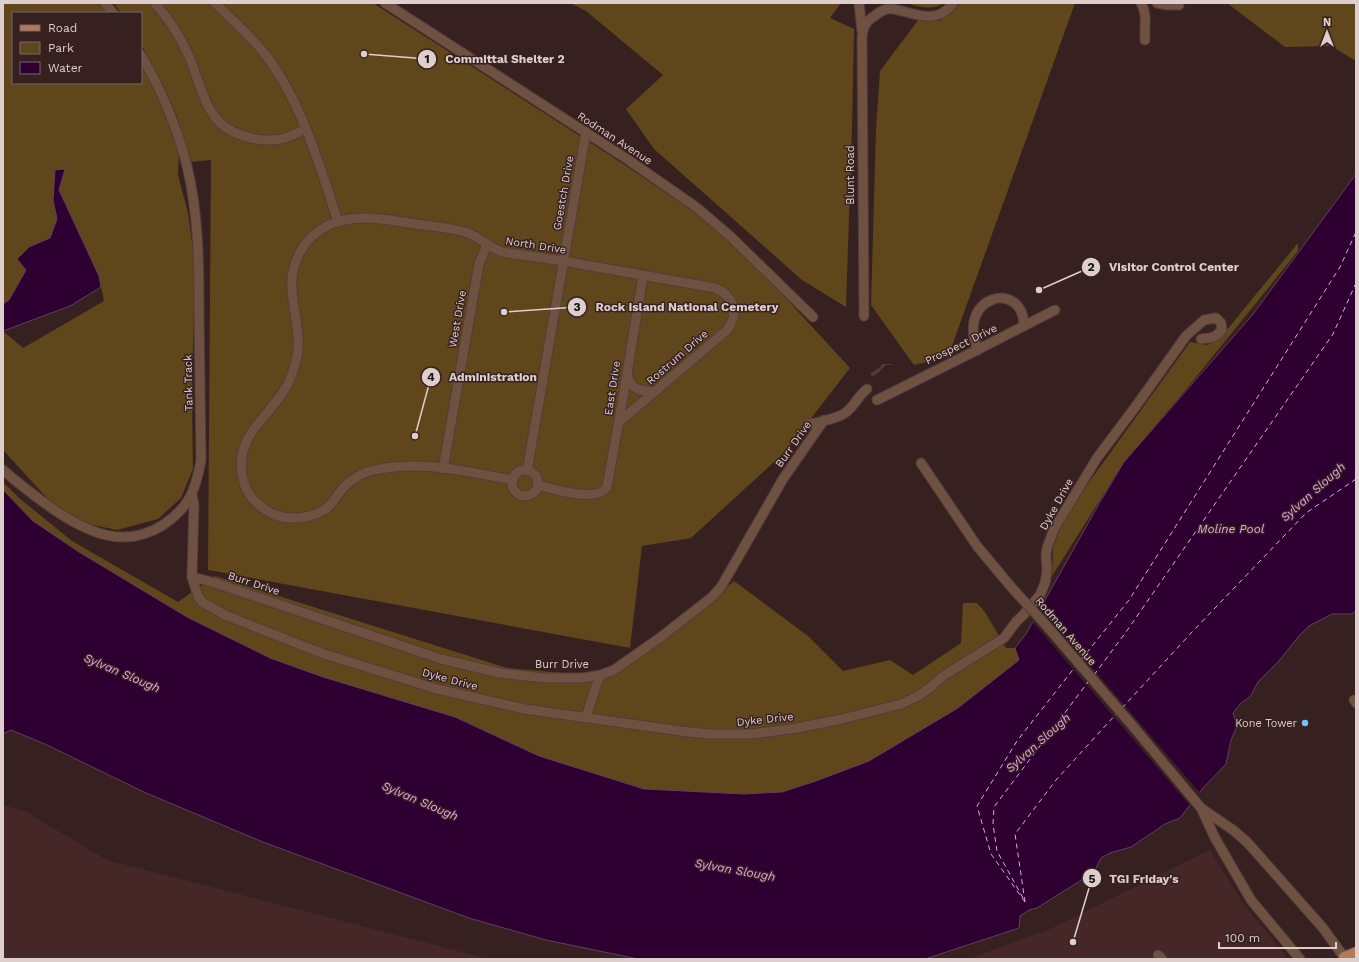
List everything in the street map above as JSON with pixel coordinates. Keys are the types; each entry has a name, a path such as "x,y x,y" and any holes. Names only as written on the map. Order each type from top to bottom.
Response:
{"main road":[{"path":"1344,957 1356,952"}],"street":[{"path":"105,3 112,12"},
{"path":"155,3 176,30 188,53 209,107 215,117 223,124 248,137 267,139 285,138 305,129"},
{"path":"215,3 260,49 280,77 316,155 338,222"},
{"name":"Rodman Avenue","path":"385,3 666,185 716,223 813,317"},
{"name":"Blunt Road","path":"859,3 862,34 864,316"},
{"path":"880,3 893,9 919,15 933,16 941,15 953,3"},
{"path":"1143,3 1146,19 1144,40"},
{"path":"1157,3 1179,5"},
{"path":"862,34 863,27 871,18 886,9 893,9"},
{"name":"Tank Track","path":"3,470 27,491 63,516 92,532 114,537 132,536 154,531 177,514 186,505 195,487 201,460 199,266 196,219 187,167 180,142 157,85 142,56"},
{"name":"Goestch Drive","path":"527,471 586,132"},
{"name":"North Drive","path":"513,480 426,466 404,466 367,471 344,487 328,507 303,517 276,516 261,507 246,491 240,465 245,443 250,434 272,408 284,390 290,380 296,359 298,337 292,291 292,271 300,252 312,237 326,227 347,219 369,218 451,229 472,235 494,249 502,252 563,261 715,288 723,292 731,300"},
{"name":"West Drive","path":"443,469 479,264 487,245"},
{"name":"East Drive","path":"537,485 587,495 593,495 605,490 607,487 643,276"},
{"path":"978,350 974,343 975,318 983,304 989,301 1001,299 1014,302 1019,306 1024,318 1024,326"},
{"name":"Rostrum Drive","path":"619,422 727,330 732,324 733,319 733,305 731,300"},
{"name":"Prospect Drive","path":"877,400 1055,310"},
{"name":"Dyke Drive","path":"192,495 194,504 192,577 198,596 202,602 225,615 320,653 437,689 525,709 708,734 752,734 797,728 842,719 901,704 918,696 943,676 1004,638 1040,595 1045,583 1047,571 1047,548 1054,529 1097,458 1186,336 1204,320 1216,318 1221,323 1222,329 1220,334 1214,337 1201,339"},
{"path":"626,373 629,382 637,389 644,392 656,391"},
{"name":"Burr Drive","path":"808,424 845,413 867,389"},
{"name":"Burr Drive","path":"192,577 212,582 441,659 466,665 500,673 544,678 582,678 602,675 614,670 630,660 662,637 712,597 728,576 783,479 824,420"},
{"name":"Rodman Avenue","path":"921,463 977,546 1202,808"},
{"path":"523,470 527,471 531,472 536,477 537,485 536,489 530,494 522,495 515,491 512,484 517,473 523,470"},
{"path":"586,717 596,686 602,675"},
{"path":"1202,808 1242,837 1323,928 1344,957"},
{"path":"1202,808 1215,838 1251,900 1266,920 1300,959"},
{"path":"1159,959 1158,955 1162,959"}],"shaded area":[{"path":"3,805 25,811 107,860 489,959 3,959"},
{"path":"1210,850 1242,902 1286,956 1286,959 968,959 1050,929"}],"green space":[{"path":"3,3 100,3 107,12 12,12 12,84 142,84 142,68 158,94 179,153 178,175 188,213 195,264 192,402 193,469 181,498 158,519 117,530 83,523 48,499 3,450 3,331 23,348 104,301 99,276 59,190 65,169 53,200 57,219 50,238 29,247 17,259 26,270 9,300 3,304"},
{"path":"114,3 373,3 622,163 700,216 724,236 782,294 850,368 785,452 691,538 642,546 630,648 208,570 211,160 190,162 178,119 164,87 142,46 142,12 120,12"},
{"path":"570,3 841,3 830,18 854,29 846,307 802,280 654,149 626,109 663,75 586,11"},
{"path":"907,3 944,3 931,8"},
{"path":"960,3 1075,3 948,357 914,365 871,305 876,129 880,71 919,19 940,21"},
{"path":"1227,3 1353,3 1356,6 1356,61 1331,46 1285,47"},
{"path":"1298,243 1298,251 1188,387 1124,462 1052,576 1053,548 1064,517 1190,342 1208,345 1226,331"},
{"path":"3,482 19,498 72,541 178,602 215,576 507,668 606,677 698,613 734,581 808,636 843,671 890,660 913,675 961,643 963,603 977,603 985,612 1006,648 1015,648 1020,660 958,708 869,761 816,781 782,792 744,794 645,789 539,756 455,717 323,677 270,658 187,617 79,552 33,521 3,490"}],"water":[{"path":"65,169 59,190 99,276 101,287 70,306 3,331 3,304 9,300 26,270 17,259 29,247 50,238 57,219 53,200 55,170"},
{"name":"Moline Pool","path":"1356,174 1356,611 1352,614 1332,614 1309,626 1278,662 1258,682 1250,697 1241,703 1233,713 1237,726 1231,740 1226,764 1203,788 1180,818 1165,824 1131,847 1110,853 1101,858 1094,872 1037,908 1029,910 1020,916 1019,928 925,959 638,959 546,940 469,918 263,842 146,793 47,745 11,730 3,734 3,490 33,521 79,552 187,617 270,658 323,677 455,717 539,756 644,789 744,794 782,792 869,761 958,708 1019,660 1015,648 1026,634 1124,462 1254,313"}],"pier":[{"path":"1039,606 1201,794 1191,807 1031,620"}],"ferry route":[{"path":"1081,660 1129,600 1340,267 1356,232"},
{"path":"1094,675 1126,632 1333,334 1356,283"},
{"path":"1122,708 1193,631 1306,513 1356,479"},
{"path":"1025,902 991,854 977,806 1017,741 1075,667"},
{"path":"1023,898 997,851 993,824 994,807 1088,682"},
{"path":"1025,902 1015,834 1056,780 1117,713"}],"place":[{"name":"Committal Shelter 2","path":"364,54"},
{"name":"Visitor Control Center","path":"1039,290"},
{"name":"Rock Island National Cemetery","path":"504,312"},
{"name":"Administration","path":"415,436"},
{"name":"Kone Tower","path":"1305,723"},
{"name":"TGI Friday's","path":"1073,942"}],"water label":[{"name":"Sylvan Slough","path":"1313,492"},
{"name":"Sylvan Slough","path":"122,673"},
{"name":"Sylvan Slough","path":"1038,743"},
{"name":"Sylvan Slough","path":"420,801"},
{"name":"Sylvan Slough","path":"735,870"}]}
